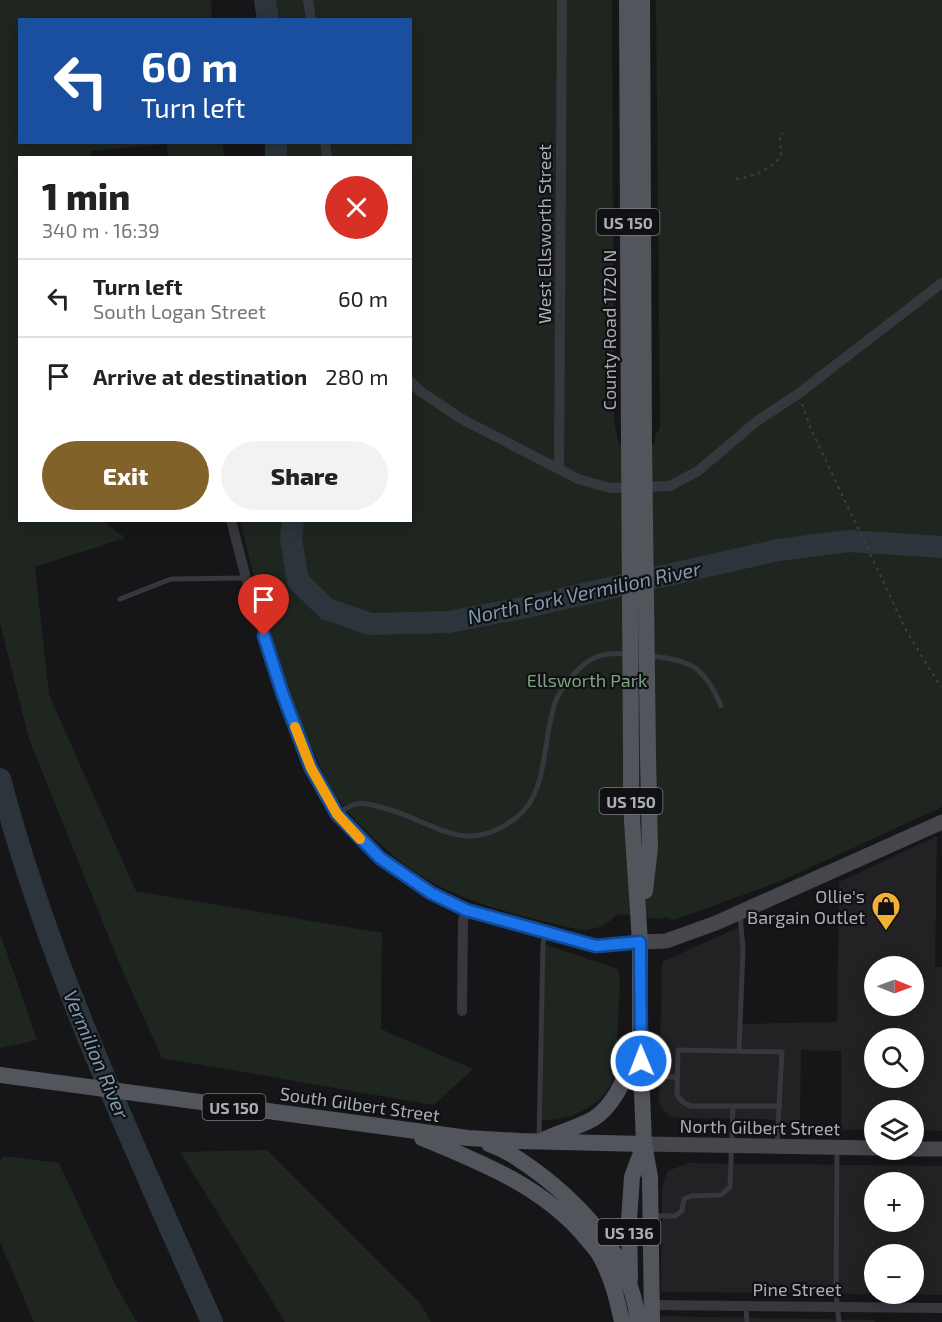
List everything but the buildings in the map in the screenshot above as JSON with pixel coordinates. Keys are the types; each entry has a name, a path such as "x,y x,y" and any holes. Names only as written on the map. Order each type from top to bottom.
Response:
{"main road":[{"name":"County Road 1720 N","path":"627,0 637,444"},
{"name":"County Road 1720 N","path":"637,444 642,0"},
{"name":"US 150","path":"637,444 650,847 640,942"},
{"name":"US 150","path":"637,444 631,805 640,942 640,1045 644,1144"},
{"path":"539,1142 593,1119 606,1108 619,1088 640,1045"},
{"name":"South Gilbert Street","path":"0,1075 468,1138 644,1144"},
{"path":"399,1129 465,1155 558,1208 600,1255 614,1287 622,1322"},
{"path":"468,1138 507,1150 573,1203 598,1230 619,1262 637,1307 638,1322"},
{"name":"US 136","path":"644,1144 650,1177 652,1314"},
{"name":"US 136","path":"630,1322 629,1220 632,1177 644,1144"}],"street":[{"path":"308,0 311,18"},
{"name":"West Ellsworth Street","path":"559,469 562,0"},
{"path":"412,383 460,418 594,485 610,488 670,486 698,471 757,421 798,394 942,283"},
{"path":"232,522 246,578 283,695 311,768 337,814 380,858 431,893 466,910 596,946 666,941 740,913 942,822"},
{"path":"462,1011 463,920 466,910"},
{"name":"North Gilbert Street","path":"644,1144 864,1148"},
{"path":"924,1149 942,1149"},
{"name":"Pine Street","path":"652,1314 746,1305 942,1308"}],"lane":[{"path":"120,599 171,579 246,578"},
{"path":"337,814 355,804 366,804 390,810 460,837 495,832 519,816 536,792 557,699 566,683 580,667 594,657 612,653 678,659 698,668 714,688 721,706"},
{"path":"739,1051 743,949 740,913"},
{"path":"539,1142 543,944 546,933"},
{"path":"777,1147 780,1106 782,1052 678,1050 677,1095 690,1106 780,1106"},
{"path":"642,1077 678,1077"},
{"path":"650,1216 675,1216 682,1211 684,1199 692,1196 721,1195 730,1187 733,1106"},
{"path":"837,1148 836,1305 839,1322"},
{"path":"746,1305 747,1322"}],"path":[{"path":"736,179 760,174 781,157 780,135 783,133"},
{"path":"798,394 811,429 885,586 908,632 941,687"}],"shaded area":[{"path":"937,836 935,967 942,967 942,1131 924,1130 924,1100 864,1100 864,1129 841,1130 841,1051 801,1050 800,1125 765,1119 679,1118 670,1116 659,1103 662,962 741,926 740,1024 837,1022 839,882"},
{"path":"688,1163 942,1166 942,1295 924,1295 924,1244 864,1244 864,1294 661,1292 664,1180 668,1171"},
{"path":"659,1316 875,1320 875,1322 659,1322"}],"green space":[{"path":"0,0 211,0 212,18 18,18 18,144 166,144 91,151 91,156 18,156 18,522 104,522 125,538 35,567 49,695 136,891 382,933 381,1029 473,1069 434,1105 162,1058 123,972 29,739 0,623"},
{"name":"Ellsworth Park","path":"275,0 612,0 614,421 619,445 655,444 655,435 660,428 656,0 942,0 942,807 781,881 674,920 665,917 662,919 618,914 601,926 581,930 491,907 439,886 395,857 366,831 341,803 325,777 290,697 271,639 240,522 412,522 412,156 287,156 286,144 412,144 412,18 277,18"},
{"path":"166,144 223,144 224,156 169,156"},
{"path":"0,933 37,1040 0,1048"},
{"path":"543,944 618,969 620,981 616,1065 613,1079 601,1098 583,1111 551,1120 540,1120"},
{"path":"267,1150 420,1303 431,1322 285,1322 180,1152"},
{"path":"4,1156 59,1163 116,1286 137,1322 34,1322 0,1242 0,1161"}],"waterway":[{"name":"North Fork Vermilion River","path":"265,0 268,18"},
{"name":"North Fork Vermilion River","path":"276,144 276,156"},
{"name":"North Fork Vermilion River","path":"293,522 291,539 298,581 327,609 370,624 449,622 526,607 778,550 848,541 942,547"},
{"name":"Vermilion River","path":"0,779 20,849 68,987 95,1055 212,1322"}],"slow traffic":[{"path":"295,727 311,768 337,814 360,839"}],"place":[{"name":"Ollie's Bargain Outlet","path":"886,932"}],"route":[{"path":"264,636 283,695 311,768 337,814 380,858 431,893 466,910 596,946 640,942 641,1061"}]}
